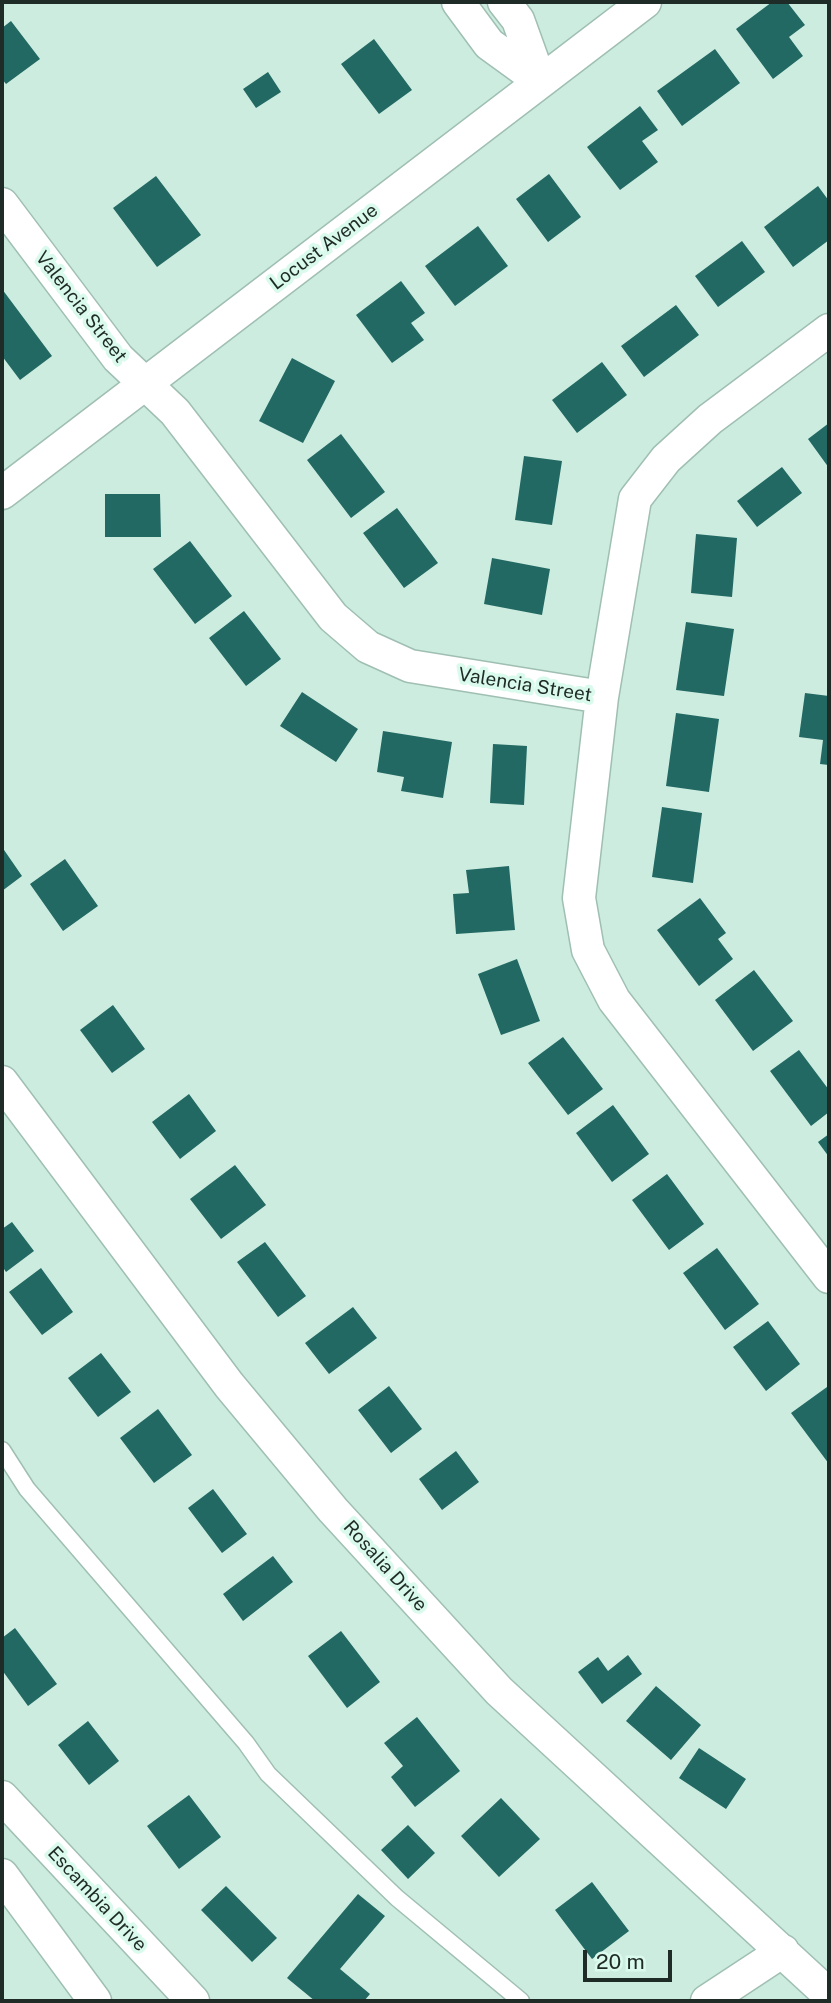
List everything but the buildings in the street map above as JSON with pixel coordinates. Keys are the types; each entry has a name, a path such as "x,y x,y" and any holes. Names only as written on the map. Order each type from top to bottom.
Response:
{"street":[{"path":"458,2 489,44 540,81"},
{"path":"504,2 518,20 540,81"},
{"name":"Locust Avenue","path":"2,493 646,2"},
{"name":"Valencia Street","path":"2,204 118,358 176,412 333,617 368,648 411,666 602,697 579,898 588,950 614,1000 829,1276"},
{"path":"602,697 635,499 666,459 710,419 829,330"},
{"name":"Rosalia Drive","path":"2,1082 229,1385 333,1510 499,1691 829,1995"},
{"name":"Escambia Drive","path":"2,1797 193,2001"},
{"path":"2,1875 95,2001"},
{"path":"707,2001 783,1951"}],"lane":[{"path":"2,1450 27,1489 246,1743 268,1774 397,1898 522,2001"}]}
